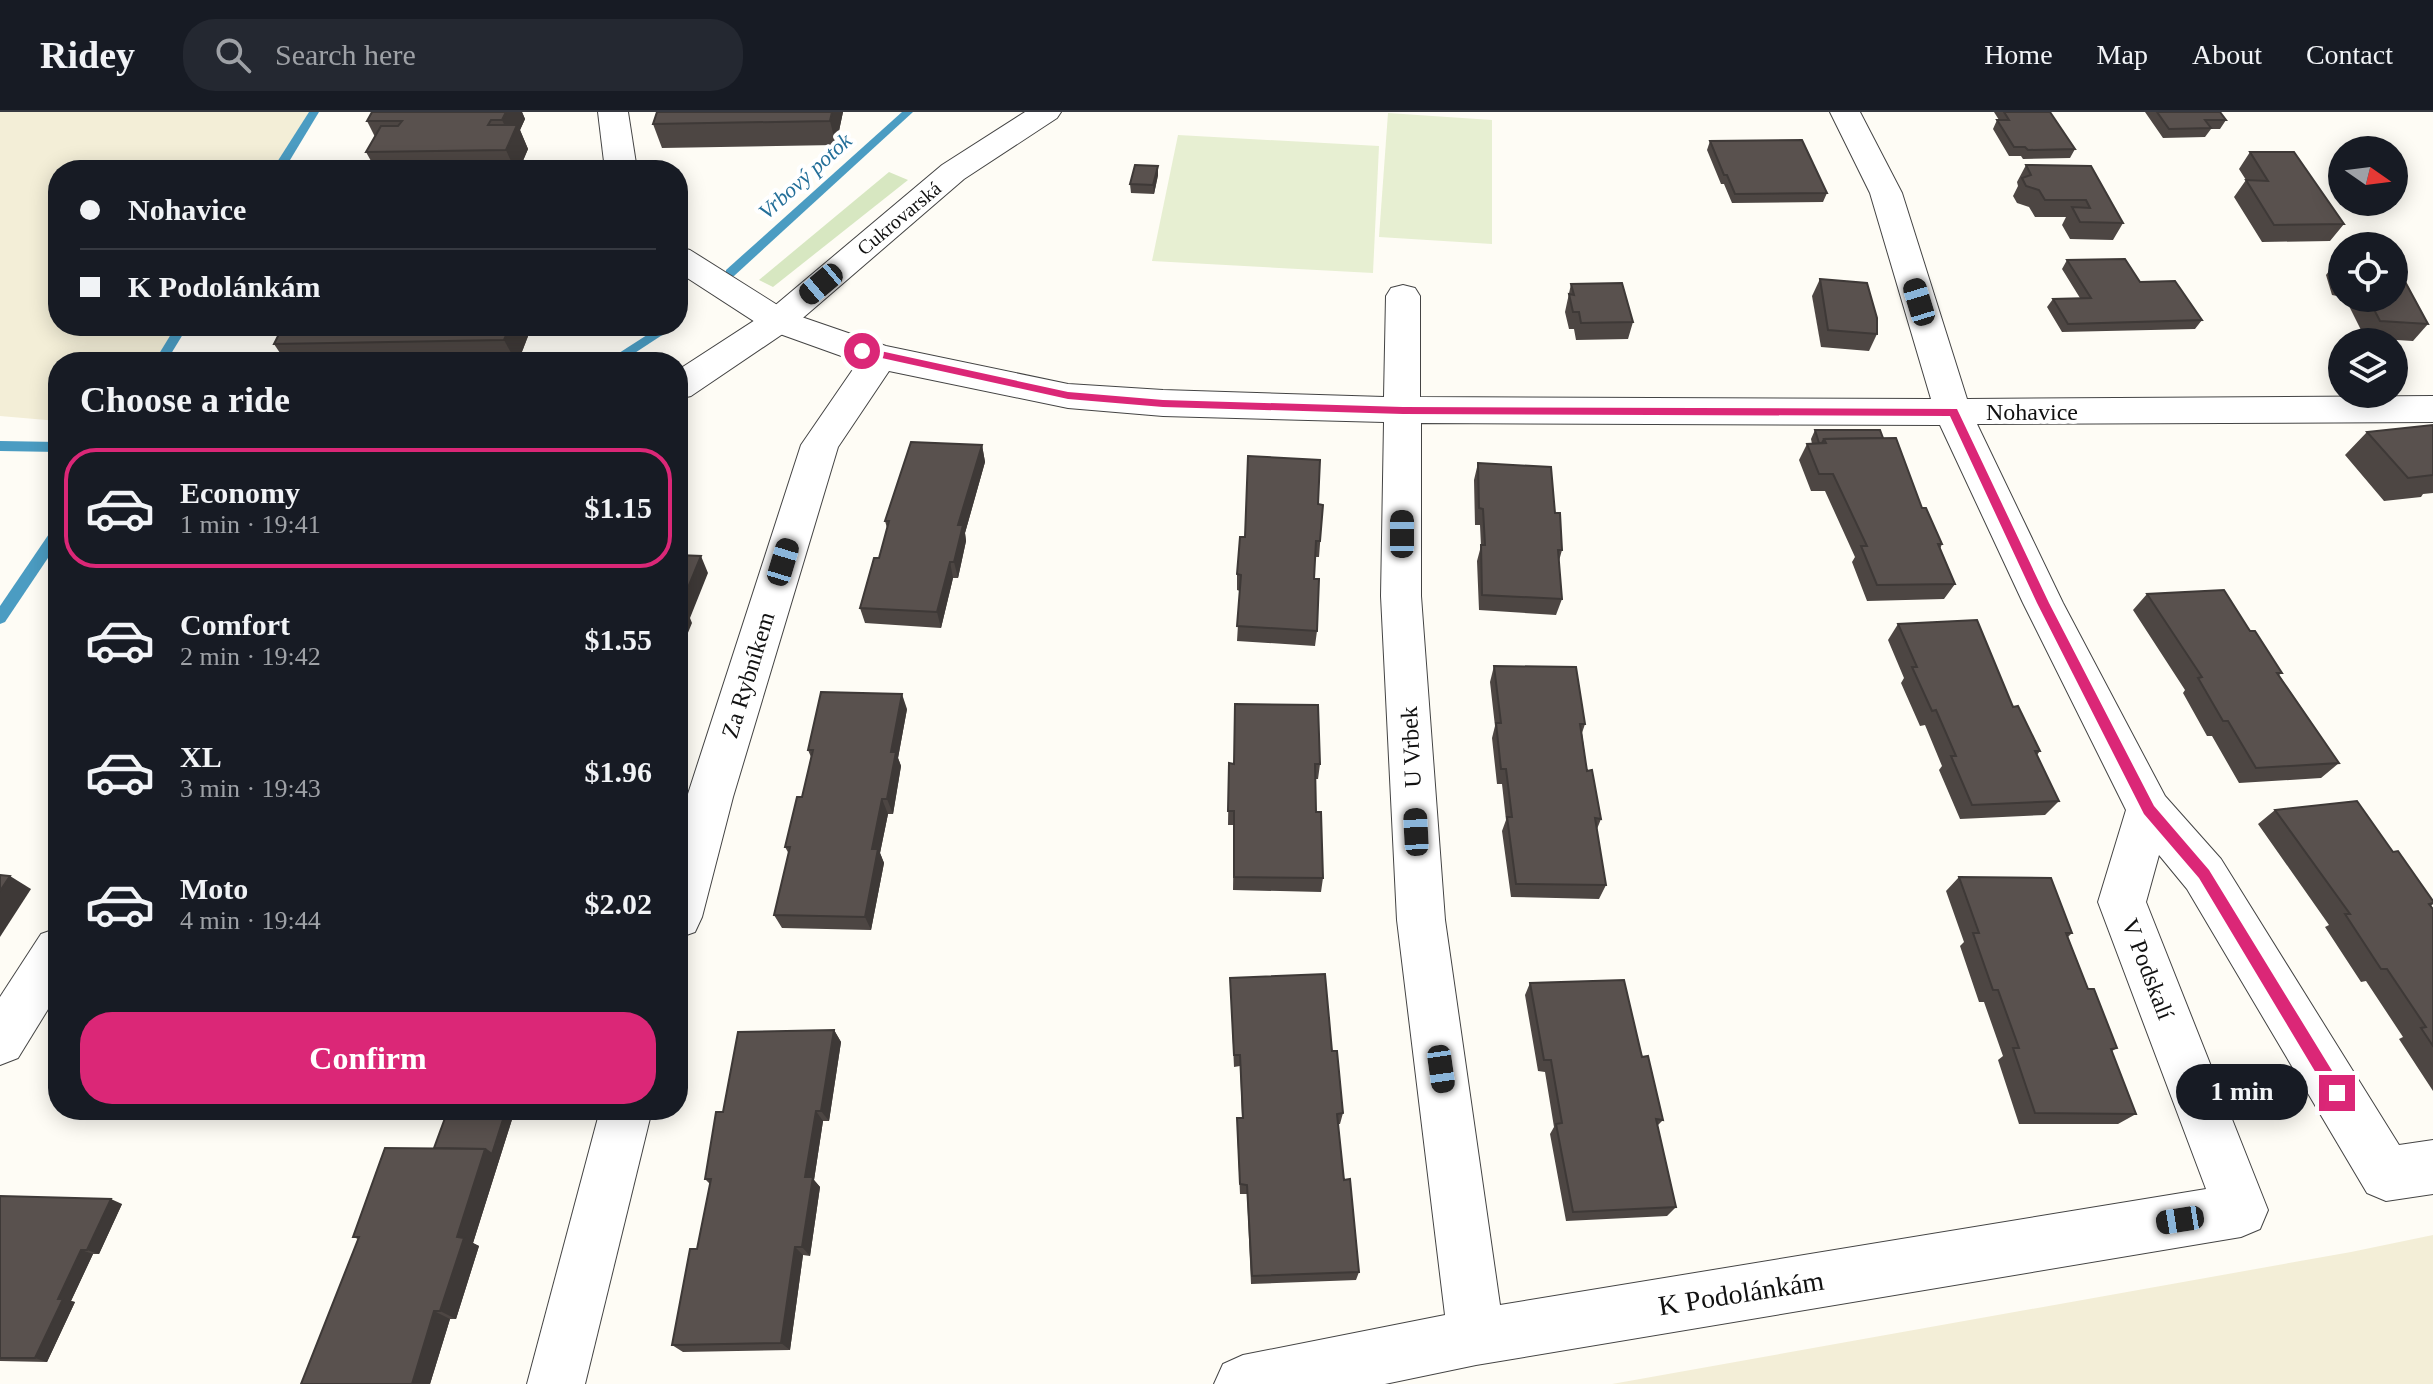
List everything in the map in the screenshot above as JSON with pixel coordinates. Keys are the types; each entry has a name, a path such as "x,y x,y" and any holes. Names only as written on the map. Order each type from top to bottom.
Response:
{"street":[{"path":"613,112 620,160"},
{"name":"Cukrovarská","path":"688,380 778,321 953,172 1046,112"},
{"path":"1845,112 1886,193 1953,412 2043,603 2149,810 2204,874 2410,1171"},
{"name":"Nohavice","path":"688,263 778,321 880,357 1068,396 1163,403 1403,410 1953,412 2433,409"},
{"name":"U Vrbek","path":"1403,296 1401,596 1421,920 1476,1337"},
{"name":"Za Rybníkem","path":"688,880 710,797 820,445 880,357"},
{"name":"V Podskalí","path":"2149,810 2122,902 2241,1210"},
{"path":"0,1041 48,966"},
{"path":"556,1384 623,1120"},
{"name":"K Podolánkám","path":"1243,1384 1476,1337 2241,1210"}],"shaded area":[{"path":"0,112 314,112 284,160 48,160 48,336 177,336 167,352 48,352 48,420 0,416"},
{"path":"2433,1235 2433,1384 1612,1384 2351,1252"}],"green space":[{"path":"1388,113 1492,120 1492,244 1379,237"},
{"path":"1178,135 1379,146 1373,273 1152,261"},
{"path":"889,172 908,180 773,287 759,280"}],"building":[{"path":"372,112 506,112 502,120 491,120 488,125 517,125 506,150 366,152 381,126 398,126 402,121 367,121"},
{"path":"657,112 832,112 830,121 653,124"},
{"path":"2004,112 2050,112 2075,149 2028,150 2014,147 1997,120 2009,120"},
{"path":"2157,112 2220,112 2226,120 2205,120 2211,128 2169,129"},
{"path":"1802,140 1827,193 1735,194 1710,141"},
{"path":"2250,152 2294,152 2328,201 2328,216 2338,216 2344,224 2274,225 2246,180 2268,181"},
{"path":"1135,165 1158,166 1153,185 1130,184"},
{"path":"2026,165 2091,166 2123,223 2080,222 2072,207 2090,208 2086,200 2045,200 2039,190 2026,186 2022,178 2031,175"},
{"path":"2125,259 2140,282 2175,281 2202,320 2068,324 2053,299 2091,298 2067,260"},
{"path":"1820,279 1867,283 1877,318 1877,334 1828,330"},
{"path":"1622,283 1633,322 1581,323 1579,312 1573,312 1569,294 1574,295 1571,284"},
{"path":"2408,287 2428,324 2380,321 2375,312 2408,312"},
{"path":"278,336 506,336 504,340 274,344"},
{"path":"2433,425 2433,475 2408,478 2367,432"},
{"path":"1815,430 1880,430 1883,438 1824,439 1819,443"},
{"path":"1896,438 1922,508 1926,508 1942,544 1938,544 1955,584 1877,585 1861,546 1867,546 1833,474 1819,474 1807,444 1826,443 1824,439"},
{"path":"911,442 982,445 958,525 963,525 954,562 950,562 937,612 860,608 874,558 879,558 889,521 885,521"},
{"path":"1248,456 1320,460 1318,504 1323,505 1320,541 1316,541 1314,579 1319,579 1317,631 1237,626 1241,575 1237,574 1240,537 1245,537"},
{"path":"1478,463 1551,467 1555,513 1560,513 1562,550 1558,550 1562,599 1482,595 1481,545 1485,545 1483,509 1479,508"},
{"path":"688,555 701,556 688,588"},
{"path":"2224,590 2250,631 2255,631 2282,673 2277,673 2339,763 2256,768 2228,721 2223,721 2198,678 2202,677 2147,594"},
{"path":"1977,620 2013,707 2018,706 2040,751 2035,751 2059,801 1972,805 1951,756 1956,756 1936,710 1932,711 1912,667 1917,667 1898,624"},
{"path":"1494,666 1576,667 1585,724 1580,724 1587,771 1592,770 1601,819 1595,818 1606,885 1516,884 1507,817 1512,817 1506,769 1501,769 1496,723 1501,723"},
{"path":"821,692 902,694 891,752 896,752 887,799 882,799 872,849 878,849 865,917 774,915 790,847 785,847 797,797 802,797 813,750 808,750"},
{"path":"1235,704 1318,705 1320,764 1315,764 1316,812 1321,812 1323,878 1234,877 1234,811 1228,811 1229,763 1234,764"},
{"path":"2357,801 2433,901 2429,904 2433,909 2433,1046 2421,1028 2426,1027 2387,969 2381,969 2345,914 2350,914 2275,810"},
{"path":"0,875 10,876 0,891"},
{"path":"1959,877 2051,878 2072,933 2066,933 2088,989 2094,989 2117,1048 2111,1049 2136,1114 2035,1113 2013,1048 2019,1048 1998,990 1993,990 1973,933 1979,933"},
{"path":"1325,974 1332,1051 1337,1051 1343,1113 1337,1114 1344,1180 1350,1179 1359,1272 1252,1276 1247,1185 1240,1184 1237,1118 1243,1118 1240,1055 1234,1055 1230,978"},
{"path":"1624,980 1642,1057 1648,1056 1663,1120 1656,1119 1676,1207 1573,1212 1556,1124 1562,1123 1551,1060 1544,1060 1530,983"},
{"path":"834,1030 821,1111 816,1111 805,1177 813,1177 802,1247 795,1247 781,1343 672,1345 690,1249 697,1249 711,1179 705,1179 716,1112 723,1112 738,1032"},
{"path":"444,1120 503,1120 492,1154 485,1149 434,1148"},
{"path":"385,1148 485,1149 457,1237 464,1238 440,1311 434,1311 412,1384 301,1384 359,1237 353,1237"},
{"path":"0,1196 111,1199 87,1250 81,1250 58,1299 63,1299 35,1358 0,1358"}],"waterway":[{"path":"284,160 314,112"},
{"name":"Vrbový potok","path":"730,273 908,112"},
{"path":"166,352 176,336"},
{"name":"Vrbový potok","path":"627,352 654,336"},
{"path":"0,446 48,447"},
{"path":"0,618 48,547"}],"route":[{"path":"862,351 1068,396 1163,403 1403,410 1953,412 2043,603 2149,810 2204,874 2337,1093"}]}
